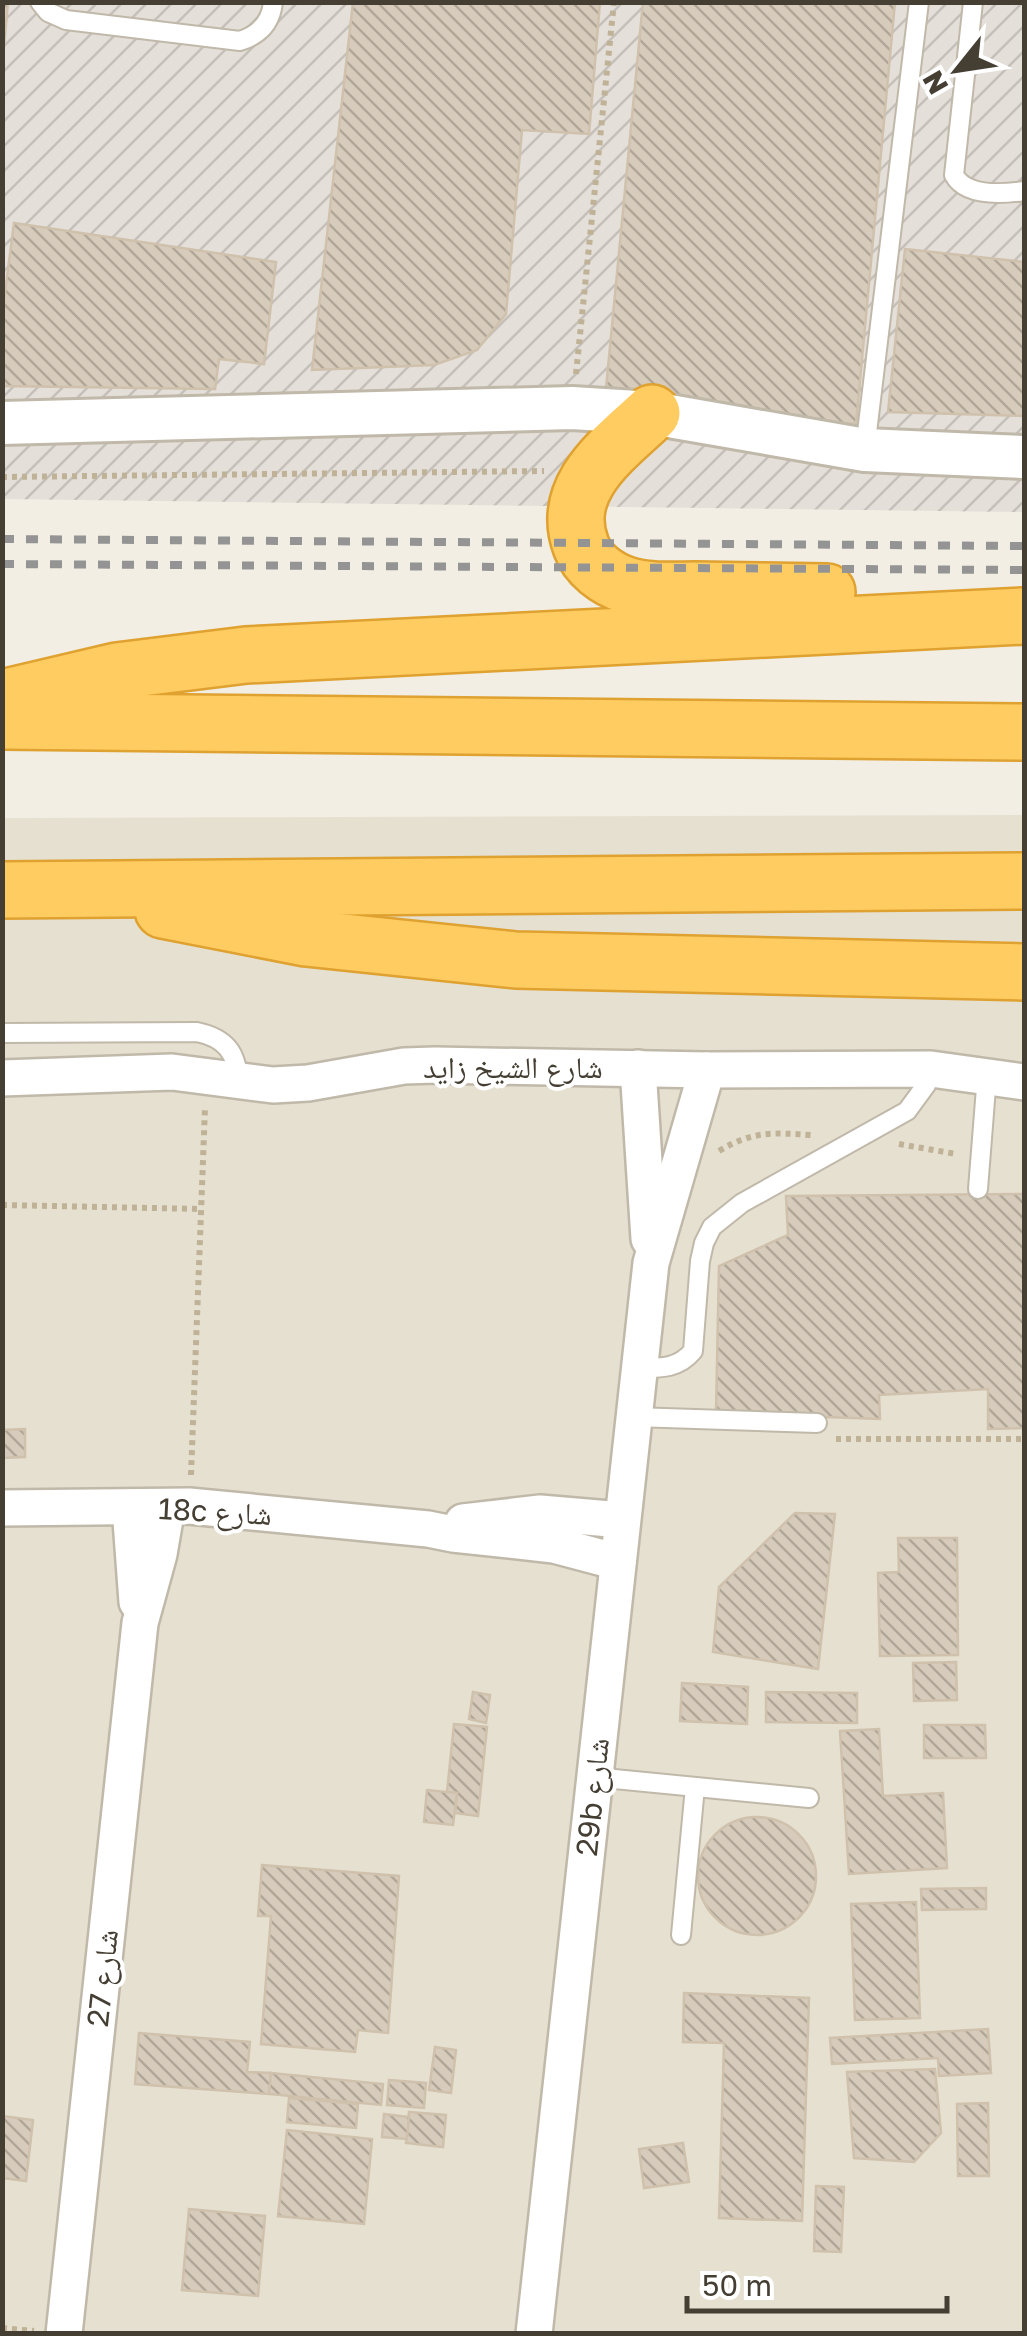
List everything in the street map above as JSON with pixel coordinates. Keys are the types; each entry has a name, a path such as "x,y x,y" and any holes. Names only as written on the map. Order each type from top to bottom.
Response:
{"highway":[{"path":"652,413 588,477 576,502 575,529 584,555 603,575 628,586 657,590 898,592 1024,602"},
{"path":"2,698 117,671 246,655 1024,616"},
{"path":"2,722 1024,732"},
{"path":"2,890 1024,881"},
{"path":"83,888 202,920 411,951 622,964 1024,972"}],"street":[{"path":"2,423 572,408 652,413 865,450 1024,457"},
{"name":"شارع الشيخ زايد","path":"2,1078 172,1072 273,1085 308,1083 404,1066 931,1069 1024,1082"},
{"name":"29b شارع","path":"638,1068 652,1260"},
{"name":"29b شارع","path":"534,2334 652,1260 707,1070"},
{"name":"18c شارع","path":"2,1508 178,1506 428,1528 554,1545 618,1562"},
{"name":"شارع 27","path":"64,2334 140,1623 159,1554 178,1506"},
{"name":"شارع 27","path":"130,1507 140,1623"},
{"name":"18c شارع","path":"428,1528 540,1513 622,1520"}],"lane":[{"path":"40,2 48,12 66,20 240,41 259,32 268,22 273,2"},
{"path":"865,450 919,2"},
{"path":"973,2 954,175 957,182 971,190 1024,190"},
{"path":"2,1033 197,1032 215,1036 229,1047 238,1063 222,1078"},
{"path":"639,1368 674,1366 693,1351 700,1261 712,1226 742,1203 894,1121 918,1098 931,1069"},
{"path":"978,1189 987,1076"},
{"path":"634,1417 817,1423"},
{"path":"594,1777 809,1798"},
{"path":"681,1935 696,1787"}],"path":[{"path":"2,477 543,473 572,408 614,2"},
{"path":"178,1506 202,1210 222,1078"},
{"path":"2,1205 202,1210"},
{"path":"2,2328 22,2330"}],"shaded area":[{"path":"3,3 1024,3 1024,512 3,499"},
{"path":"1024,815 1024,2333 3,2333 2,818"}],"building":[{"path":"2,2 8,2 2,67"},
{"path":"353,2 600,2 589,134 522,130 506,314 477,350 434,365 312,370"},
{"path":"643,2 895,2 856,424 605,399"},
{"path":"14,223 276,262 264,364 219,359 215,389 2,386 2,316"},
{"path":"905,249 1024,262 1024,416 888,412"},
{"path":"1024,1194 1024,1428 988,1429 988,1389 879,1395 880,1419 716,1413 719,1266 788,1235 786,1196"},
{"path":"25,1429 25,1457 2,1458 2,1430"},
{"path":"795,1513 835,1514 818,1669 713,1652 719,1587"},
{"path":"898,1538 957,1538 958,1655 880,1656 878,1573 899,1572"},
{"path":"956,1662 957,1700 914,1701 913,1663"},
{"path":"682,1683 748,1687 747,1724 680,1721"},
{"path":"473,1692 490,1695 486,1723 469,1719"},
{"path":"766,1692 857,1693 857,1723 766,1722"},
{"path":"454,1724 487,1727 478,1816 455,1813 457,1793 447,1792"},
{"path":"924,1725 985,1725 986,1758 924,1758"},
{"path":"879,1729 883,1796 943,1793 947,1868 849,1874 840,1731"},
{"path":"427,1790 457,1793 453,1825 424,1822"},
{"path":"757,1817 780,1821 799,1834 812,1853 816,1876 812,1899 799,1918 780,1931 757,1935 734,1931 715,1918 702,1899 698,1876 702,1853 715,1834 734,1821"},
{"path":"262,1865 399,1876 388,2033 358,2030 355,2052 261,2044 271,1916 258,1916"},
{"path":"986,1888 986,1909 922,1910 921,1889"},
{"path":"916,1902 920,2018 855,2020 851,1904"},
{"path":"684,1993 809,1998 802,2221 719,2218 724,2043 683,2042"},
{"path":"988,2029 991,2073 939,2076 938,2058 832,2064 830,2038"},
{"path":"139,2033 250,2042 247,2072 271,2073 269,2094 135,2084"},
{"path":"435,2047 456,2050 451,2093 429,2090"},
{"path":"935,2069 941,2133 914,2162 854,2158 847,2072"},
{"path":"271,2073 383,2084 381,2105 269,2094"},
{"path":"389,2080 426,2083 424,2108 387,2105"},
{"path":"289,2098 358,2104 356,2128 287,2122"},
{"path":"988,2103 989,2176 958,2176 957,2104"},
{"path":"409,2112 446,2115 443,2147 406,2143"},
{"path":"384,2114 409,2117 407,2139 382,2137"},
{"path":"2,2116 33,2120 26,2181 2,2178"},
{"path":"287,2130 372,2139 364,2224 278,2216"},
{"path":"683,2143 689,2182 644,2188 639,2149"},
{"path":"816,2186 844,2187 841,2252 814,2251"},
{"path":"189,2209 265,2216 258,2296 182,2290"}],"railway":[{"path":"2,539 1024,546"},
{"path":"2,564 1024,570"}]}
